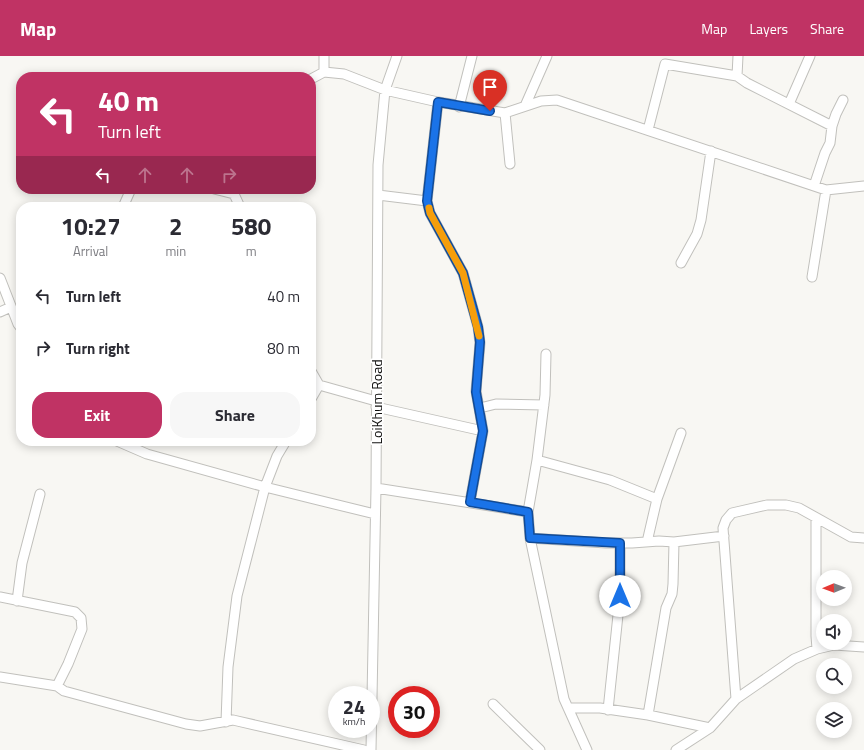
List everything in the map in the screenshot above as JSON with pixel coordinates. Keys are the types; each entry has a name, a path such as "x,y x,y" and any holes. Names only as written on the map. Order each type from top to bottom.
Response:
{"street":[{"path":"324,56 324,72"},
{"name":"LoiKhum Road","path":"371,750 376,488 378,165 385,90 398,56"},
{"path":"459,107 472,56"},
{"path":"525,106 547,56"},
{"path":"737,76 738,56"},
{"path":"789,104 810,56"},
{"path":"648,130 665,64 737,76 832,126"},
{"path":"316,76 324,72 344,74 385,90 459,107 505,113 541,101 557,100 826,190 864,186"},
{"path":"814,186 830,142 832,126 836,114 843,100"},
{"path":"438,102 427,201 430,213 463,273 478,327 480,342 476,392 483,431 470,502"},
{"path":"505,113 510,164"},
{"path":"681,263 697,234 701,220 710,151"},
{"path":"812,277 826,190"},
{"path":"378,195 427,201"},
{"path":"0,278 11,307 16,314"},
{"path":"0,312 11,307"},
{"path":"546,354 546,395 528,512 530,538 564,699 587,750"},
{"path":"316,380 319,385 376,404 483,431"},
{"path":"316,390 319,385"},
{"path":"480,408 496,404 544,405"},
{"path":"647,542 657,500 681,433"},
{"path":"129,446 147,454 265,487 375,514"},
{"path":"226,722 228,667 238,596 265,487 277,456 283,446"},
{"path":"537,460 610,480 657,500"},
{"path":"376,488 528,512"},
{"path":"17,601 22,563 40,494"},
{"path":"736,698 723,528 726,520 732,513 767,505 786,505 798,508 851,537 864,538"},
{"path":"816,518 816,614"},
{"path":"530,538 620,543 659,541 674,542 724,536"},
{"path":"648,715 666,608 672,594 674,542"},
{"path":"608,710 620,596 620,543"},
{"path":"0,597 75,612 81,618 82,629 68,664 57,686"},
{"path":"852,646 864,647"},
{"path":"676,750 710,728 736,698 794,659 817,650"},
{"path":"0,677 57,686 64,691 186,724 200,726 234,720 364,750"},
{"path":"493,704 540,750"},
{"path":"568,708 600,708 648,715 710,728"}],"slow traffic":[{"path":"429,208 430,213 463,273 478,327 479,336"}],"route":[{"path":"490,111 459,107 438,102 433,135 427,201 430,213 463,273 478,327 480,342 476,392 483,431 470,502 528,512 530,538 594,543 620,543 620,596"}]}
